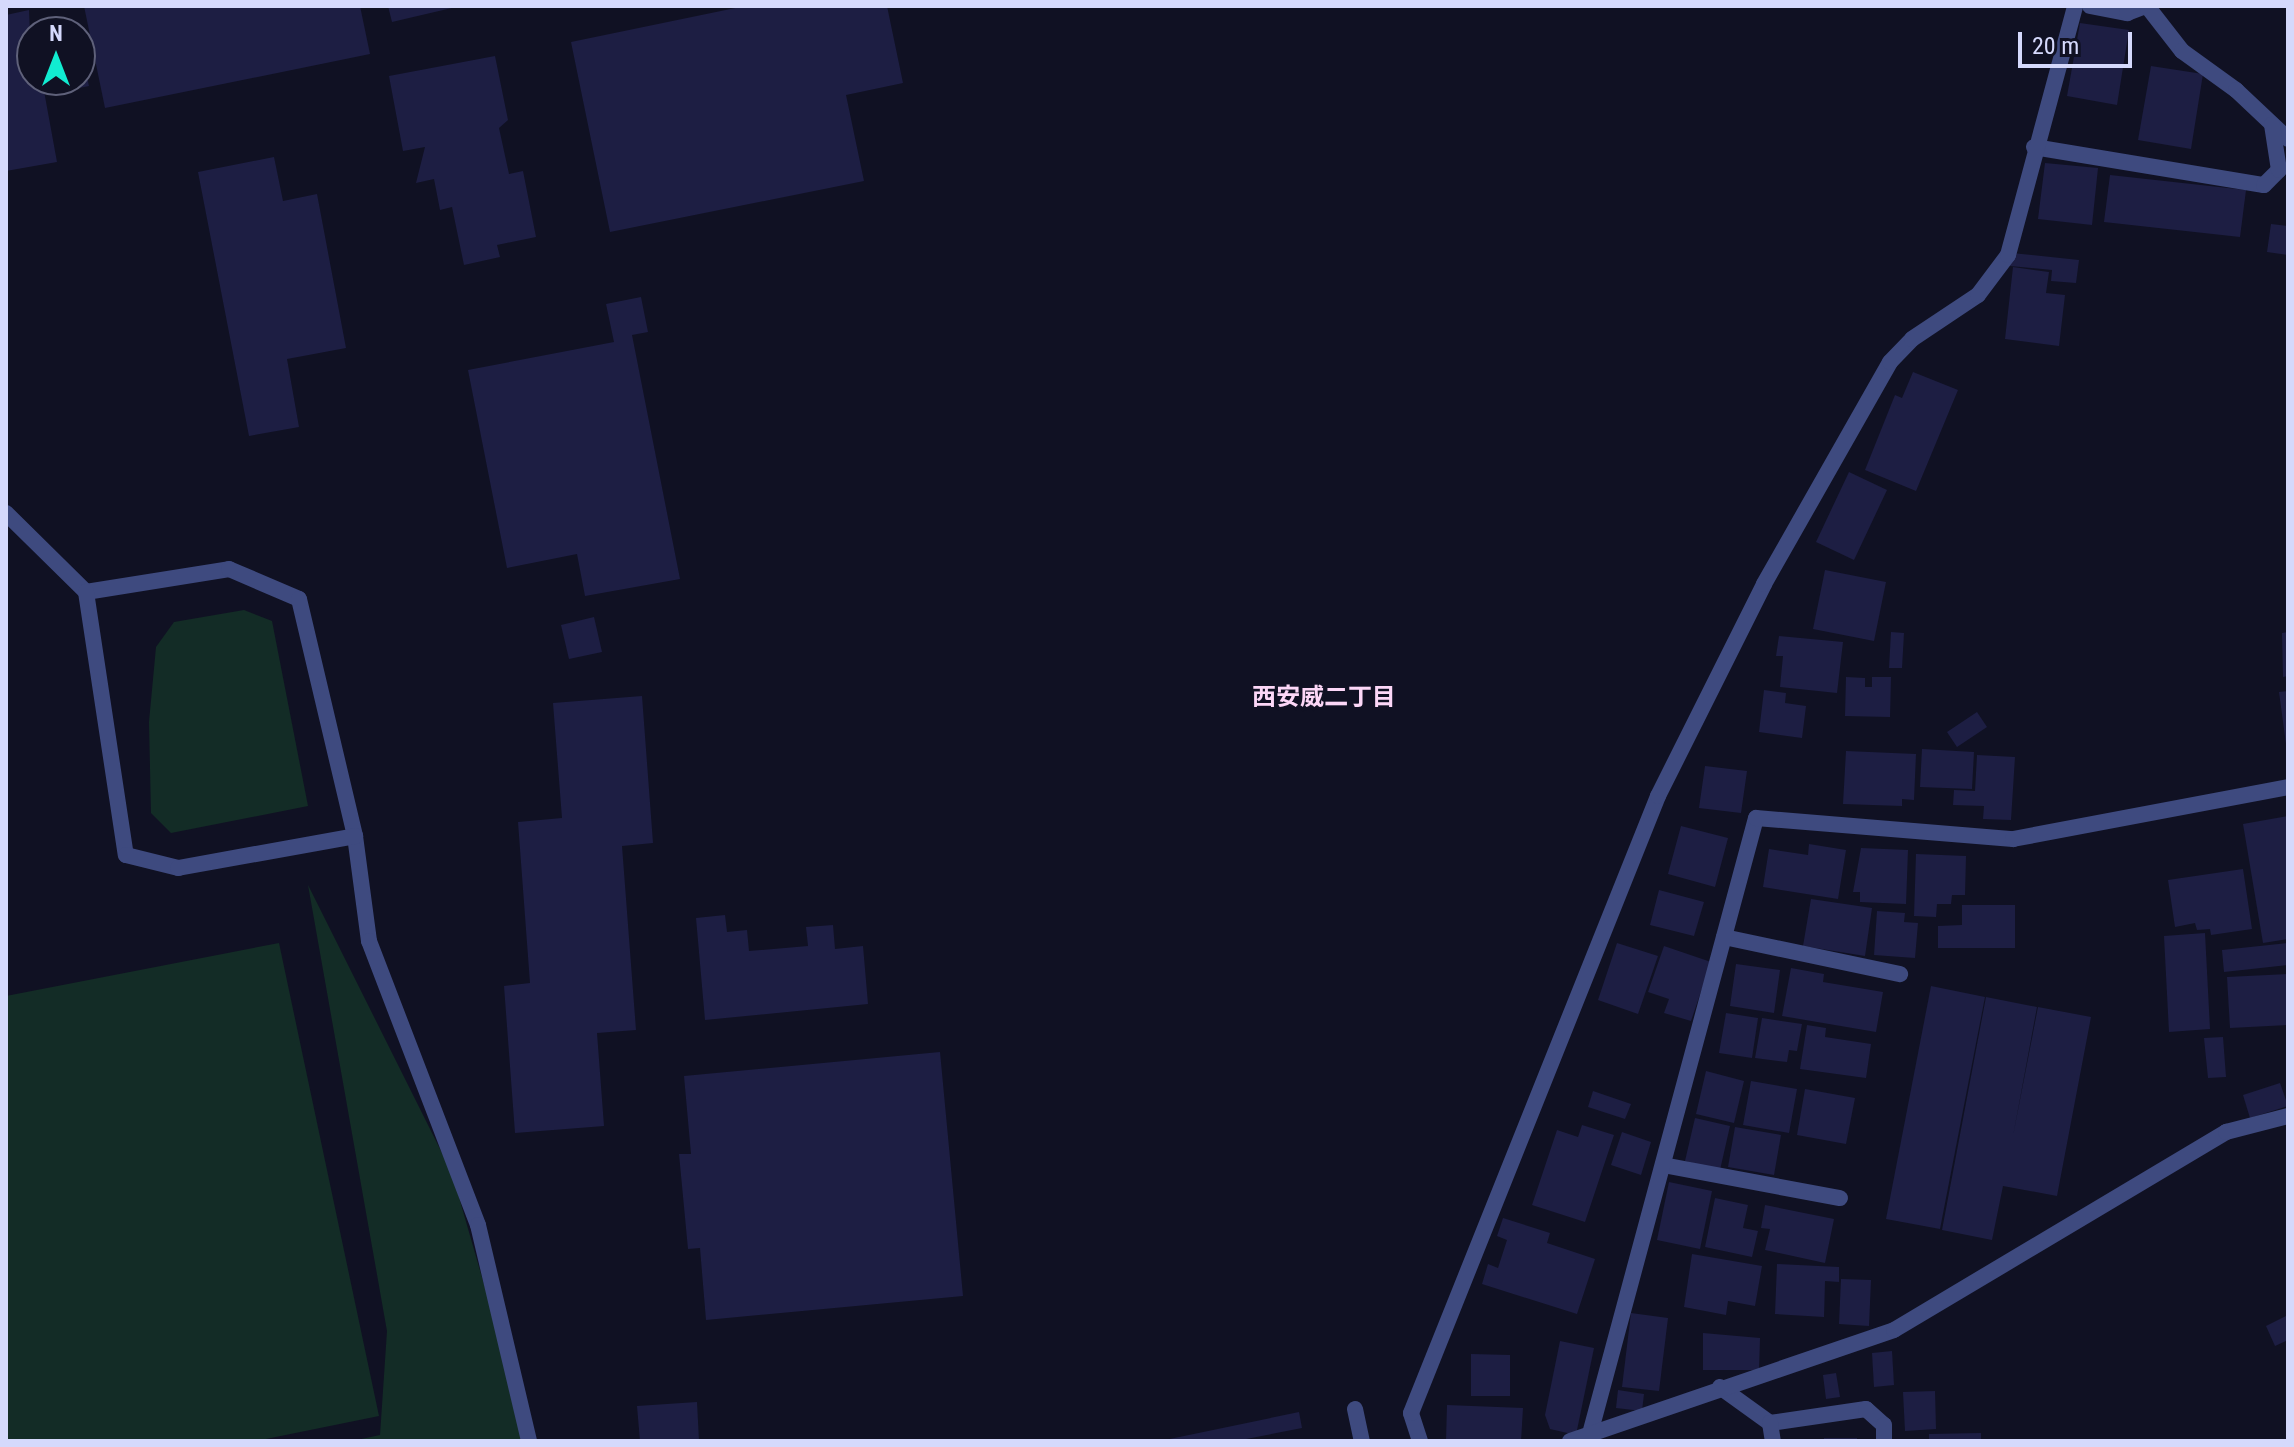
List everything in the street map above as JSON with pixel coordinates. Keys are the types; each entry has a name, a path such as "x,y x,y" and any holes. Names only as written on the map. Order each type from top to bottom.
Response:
{"street":[{"path":"1420,1441 1411,1413 1658,796 1764,584 1890,362 1912,339 1978,295 2002,266 2013,243 2034,147 2075,6"},
{"path":"2090,6 2127,13 2146,6 2182,51 2236,90 2288,139"},
{"path":"2034,147 2264,185 2279,170 2272,125"},
{"path":"6,513 86,592 126,855 178,868 355,836"},
{"path":"86,592 229,569 299,599 355,836 369,941 478,1225 529,1441"},
{"path":"1591,1430 1756,818 2013,839 2288,787"},
{"path":"1724,937 1900,974"},
{"path":"1570,1441 1591,1430 1894,1330 2226,1132 2288,1116"},
{"path":"1663,1165 1840,1198"},
{"path":"1720,1387 1770,1423 1866,1409 1884,1425 1884,1441"},
{"path":"1355,1409 1362,1441"},
{"path":"1770,1423 1773,1441"}],"green space":[{"path":"244,610 272,621 308,806 171,833 151,813 149,722 156,647 174,622"},
{"path":"308,885 452,1173 529,1441 352,1441 380,1435 387,1331"},
{"path":"279,943 379,1416 256,1441 6,1441 6,996"}],"building":[{"path":"84,6 360,6 370,54 105,108 96,64 96,16 86,16"},
{"path":"388,6 456,6 456,7 392,22"},
{"path":"745,6 887,6 903,83 846,95 864,181 610,232 571,42"},
{"path":"29,10 29,16 16,16 16,96 45,96 57,162 6,171 6,15"},
{"path":"2080,23 2129,30 2117,105 2067,96"},
{"path":"495,56 508,120 499,128 509,174 523,171 536,237 497,245 500,257 464,265 452,207 440,210 434,179 416,183 425,147 403,151 389,76"},
{"path":"2151,66 2203,74 2191,149 2138,140"},
{"path":"274,157 283,201 317,194 346,348 287,359 299,427 249,436 198,172"},
{"path":"2045,163 2098,168 2092,225 2038,219"},
{"path":"2110,175 2246,190 2240,237 2104,222"},
{"path":"2271,224 2288,226 2288,255 2267,252"},
{"path":"2012,253 2079,260 2076,283 2051,281 2052,270 2010,266"},
{"path":"2013,267 2049,272 2046,293 2065,295 2059,346 2005,339"},
{"path":"641,297 648,332 632,335 680,579 585,596 577,554 507,568 468,370 614,342 606,304"},
{"path":"1913,372 1958,390 1916,491 1865,470 1895,395 1902,398"},
{"path":"1849,472 1887,490 1854,560 1816,542"},
{"path":"1825,570 1886,582 1874,641 1813,629"},
{"path":"594,617 602,652 569,659 561,625"},
{"path":"1891,632 1904,633 1902,668 1889,668"},
{"path":"2288,632 2288,676 2283,677 2282,633"},
{"path":"1779,636 1843,642 1837,693 1780,687 1783,656 1776,656"},
{"path":"1846,677 1865,678 1865,687 1872,687 1872,677 1891,677 1890,717 1845,716"},
{"path":"1764,690 1786,693 1785,703 1806,706 1802,738 1759,732"},
{"path":"2288,691 2288,744 2286,744 2279,692"},
{"path":"642,696 653,843 622,846 636,1030 597,1033 604,1126 515,1133 504,986 530,983 518,822 562,818 553,703"},
{"path":"1977,712 1987,727 1957,747 1947,732"},
{"path":"1922,749 1974,752 1972,789 1920,787"},
{"path":"1846,751 1916,754 1914,800 1902,799 1902,806 1843,804"},
{"path":"1977,755 2015,757 2011,820 1983,819 1984,806 1953,805 1954,790 1975,791"},
{"path":"1705,766 1747,771 1741,813 1699,808"},
{"path":"2288,816 2288,939 2263,943 2243,824"},
{"path":"1681,826 1728,838 1715,887 1668,874"},
{"path":"1809,844 1846,850 1838,899 1763,887 1769,849 1808,855"},
{"path":"1861,848 1908,850 1906,904 1860,902 1860,892 1853,892"},
{"path":"1916,854 1966,856 1965,895 1952,895 1951,904 1937,904 1936,917 1914,916"},
{"path":"2243,869 2252,929 2211,935 2210,929 2197,930 2195,923 2175,927 2168,880"},
{"path":"1659,890 1704,902 1694,936 1650,925"},
{"path":"1811,899 1872,908 1865,956 1803,946"},
{"path":"1962,905 2015,905 2015,948 1938,948 1938,926 1962,925"},
{"path":"1877,911 1905,913 1904,922 1918,923 1915,958 1874,955"},
{"path":"725,915 727,932 747,930 749,951 808,946 806,927 833,925 835,949 863,946 868,1004 705,1020 696,918"},
{"path":"2205,933 2210,1029 2169,1032 2164,936"},
{"path":"1617,943 1658,956 1638,1014 1598,1000"},
{"path":"2288,943 2288,965 2224,972 2222,950"},
{"path":"1664,946 1711,962 1691,1021 1664,1013 1669,999 1648,992"},
{"path":"1736,964 1780,970 1774,1013 1730,1006"},
{"path":"1791,968 1824,974 1823,982 1883,992 1876,1032 1782,1016"},
{"path":"2288,974 2288,1025 2230,1028 2227,977"},
{"path":"1931,986 1985,997 1940,1229 1886,1219"},
{"path":"1986,997 2037,1007 2013,1136 2038,1007 2091,1017 2057,1196 2003,1186 1992,1240 1942,1230"},
{"path":"1726,1013 1758,1018 1752,1058 1719,1053"},
{"path":"1762,1018 1802,1024 1797,1051 1789,1050 1787,1062 1755,1058"},
{"path":"1807,1025 1826,1028 1825,1037 1871,1044 1866,1078 1800,1069"},
{"path":"2223,1037 2226,1077 2208,1078 2204,1038"},
{"path":"940,1052 963,1296 706,1320 700,1248 688,1249 679,1154 691,1154 684,1076"},
{"path":"1706,1071 1744,1081 1734,1123 1696,1114"},
{"path":"1751,1081 1797,1089 1789,1133 1743,1125"},
{"path":"2280,1083 2288,1106 2250,1118 2243,1095"},
{"path":"1805,1089 1855,1098 1846,1144 1797,1135"},
{"path":"1593,1091 1631,1104 1625,1119 1588,1107"},
{"path":"1695,1118 1730,1126 1720,1170 1685,1161"},
{"path":"1582,1125 1614,1135 1585,1222 1532,1205 1557,1130 1578,1137"},
{"path":"1735,1127 1781,1135 1774,1175 1728,1167"},
{"path":"1622,1132 1651,1142 1641,1175 1611,1165"},
{"path":"1669,1182 1712,1191 1700,1249 1657,1240"},
{"path":"1715,1198 1748,1205 1743,1228 1758,1231 1752,1257 1705,1247"},
{"path":"1765,1205 1834,1219 1825,1263 1765,1250 1770,1229 1761,1228"},
{"path":"1503,1218 1550,1233 1547,1243 1595,1259 1577,1314 1482,1284 1488,1264 1498,1268 1507,1240 1497,1236"},
{"path":"1692,1254 1762,1266 1755,1306 1728,1301 1726,1315 1684,1307"},
{"path":"1777,1264 1839,1267 1839,1282 1825,1281 1824,1317 1775,1314"},
{"path":"1841,1279 1871,1280 1869,1326 1839,1324"},
{"path":"1631,1313 1668,1318 1659,1391 1622,1387"},
{"path":"2288,1315 2288,1340 2275,1346 2266,1326"},
{"path":"1703,1333 1760,1338 1759,1370 1703,1370"},
{"path":"1560,1341 1594,1348 1576,1435 1550,1429 1545,1415"},
{"path":"1892,1351 1894,1385 1874,1387 1872,1353"},
{"path":"1471,1354 1510,1355 1510,1396 1471,1396"},
{"path":"1836,1373 1840,1397 1826,1399 1823,1375"},
{"path":"1618,1390 1644,1394 1642,1411 1616,1408"},
{"path":"1935,1391 1936,1429 1905,1431 1903,1392"},
{"path":"697,1402 699,1441 640,1441 637,1406"},
{"path":"1447,1405 1523,1408 1521,1441 1446,1441"},
{"path":"1299,1412 1302,1428 1236,1441 1160,1441"},
{"path":"1981,1433 1981,1441 1929,1441 1929,1434"},
{"path":"1824,1438 1857,1438 1857,1441 1824,1441"}],"district":[{"name":"西安威二丁目","path":"1324,698"}]}
